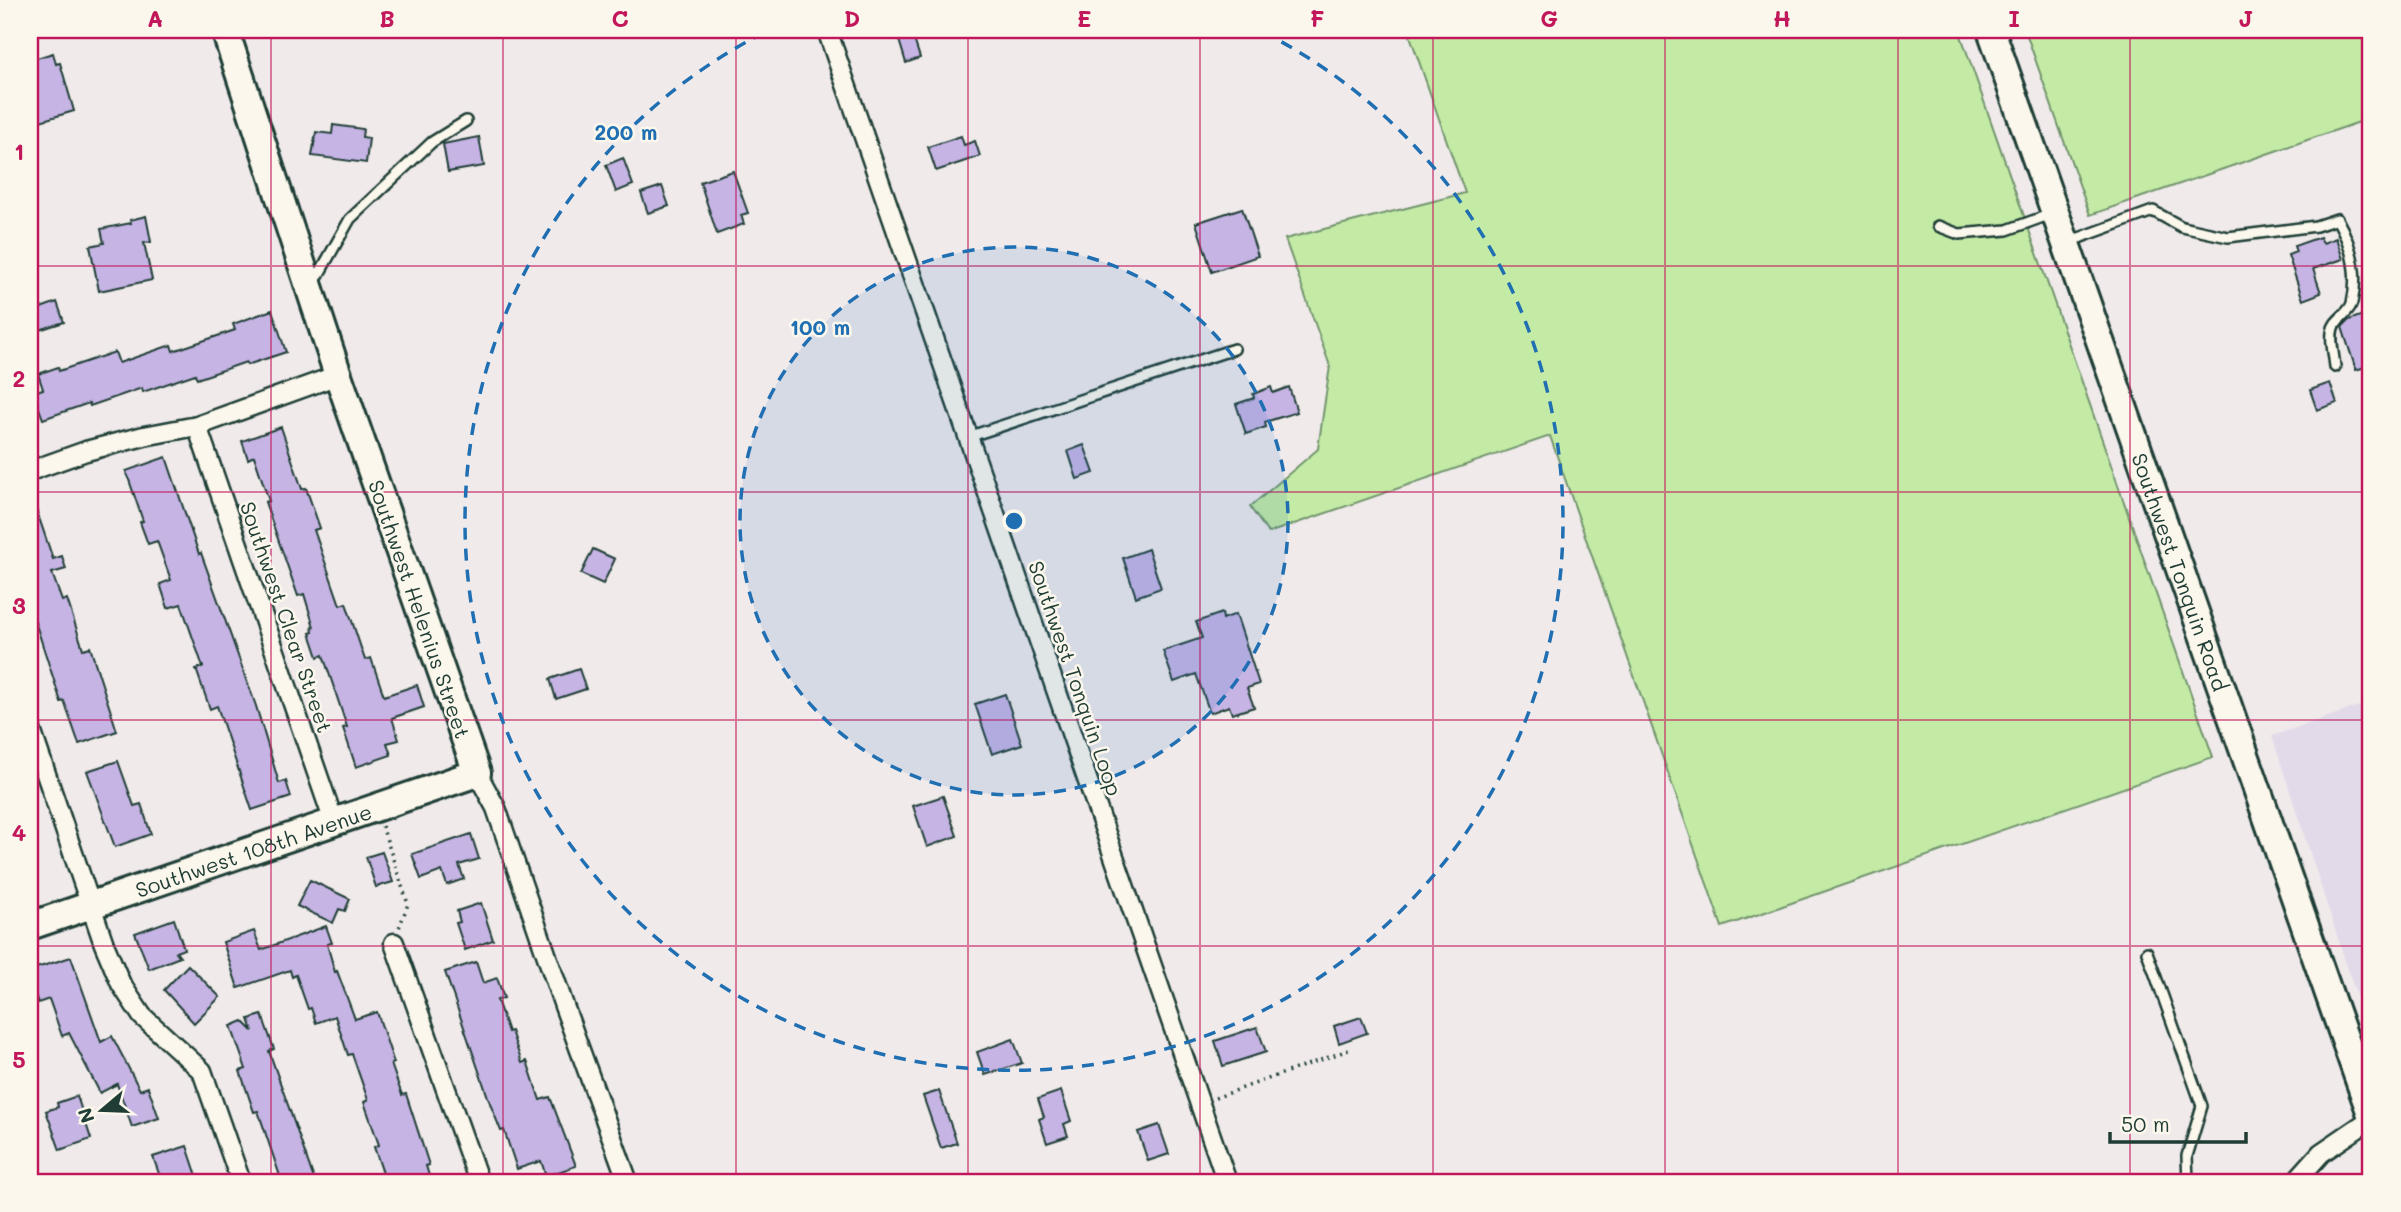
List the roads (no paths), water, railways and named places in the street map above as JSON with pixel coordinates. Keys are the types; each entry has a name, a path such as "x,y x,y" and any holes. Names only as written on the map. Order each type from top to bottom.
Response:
{"street":[{"name":"Southwest Helenius Street","path":"225,30 338,375 477,773 496,808 628,1182"},
{"name":"Southwest Tonquin Loop","path":"827,30 1227,1182"},
{"name":"Southwest Tonquin Road","path":"1991,30 2371,1117"},
{"path":"30,471 144,436 197,426 338,375"},
{"name":"Southwest Clear Street","path":"197,426 334,822"},
{"path":"30,727 104,944 121,984 142,1016 202,1071 241,1182"},
{"name":"Southwest 108th Avenue","path":"30,926 477,773"},
{"path":"394,943 479,1182"},
{"path":"2295,1182 2321,1153 2371,1117"}],"lane":[{"path":"310,290 350,219 432,142 466,121"},
{"path":"2066,243 2153,211 2182,227 2228,237 2252,232 2306,228 2337,219 2350,241 2354,271 2352,305 2333,326 2335,367"},
{"path":"1938,226 1959,234 2007,230 2056,213"},
{"path":"968,437 1234,349"},
{"path":"2147,952 2202,1106 2187,1156 2188,1182"}]}
